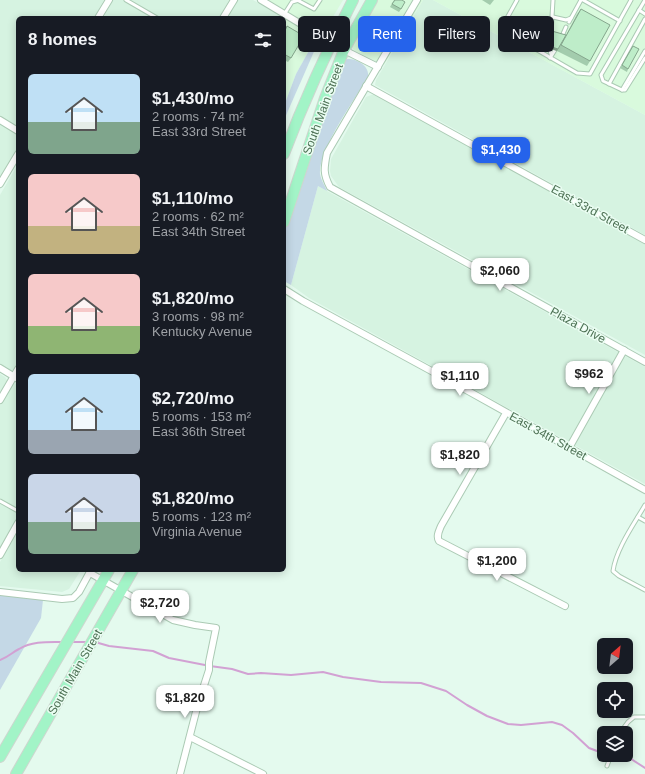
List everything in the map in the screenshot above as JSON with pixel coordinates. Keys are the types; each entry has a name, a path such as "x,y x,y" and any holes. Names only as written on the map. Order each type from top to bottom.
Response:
{"main road":[{"name":"South Main Street","path":"345,16 353,0"},
{"name":"South Main Street","path":"350,39 372,0"},
{"name":"South Main Street","path":"286,149 327,52"},
{"name":"South Main Street","path":"286,216 325,98 343,52"},
{"name":"South Main Street","path":"0,757 108,572"},
{"name":"South Main Street","path":"16,774 132,572"}],"street":[{"path":"99,16 109,0"},
{"path":"224,16 234,0"},
{"path":"261,0 298,21"},
{"name":"Plaza Drive","path":"417,0 327,153 324,176 330,187 645,362"},
{"path":"348,52 378,67"},
{"name":"East 33rd Street","path":"366,86 645,240"},
{"path":"0,120 16,130"},
{"path":"0,184 16,157"},
{"name":"East 34th Street","path":"286,290 645,490"},
{"path":"569,448 624,350"},
{"path":"0,368 16,378 0,400"},
{"path":"506,413 441,526 438,535 439,541 565,606"},
{"path":"0,555 16,527"},
{"path":"0,592 62,599 73,598 79,592 90,572 173,620 216,628 209,662 209,670 198,704 180,774"},
{"path":"190,737 263,774"}],"lane":[{"path":"126,0 154,16"},
{"path":"285,13 290,1 299,0 314,9 320,0"},
{"path":"508,16 517,0"},
{"path":"553,0 553,16"},
{"path":"569,22 582,0 620,21"},
{"path":"542,52 577,73 590,74 630,2 624,0"},
{"path":"622,90 603,81 601,75 645,0"},
{"path":"639,10 645,14"},
{"path":"554,16 566,20 571,18"},
{"path":"609,84 645,19"},
{"path":"562,36 566,27"},
{"path":"550,56 555,50"},
{"path":"622,90 645,51"},
{"path":"550,52 550,56"},
{"path":"622,90 625,90 645,58"},
{"path":"0,501 16,510"},
{"path":"645,505 618,552 614,562 614,571 619,576 645,590"},
{"path":"638,517 645,521"},
{"path":"625,726 634,717 645,717"},
{"path":"607,766 608,762"}],"shaded area":[{"path":"0,0 104,0 95,16 16,16 16,126 0,116"},
{"path":"113,0 229,0 220,16 104,16"},
{"path":"237,0 253,0 281,16 227,16"},
{"path":"266,0 343,0 334,16 298,16 298,19"},
{"path":"373,0 423,0 413,16 365,16"},
{"path":"423,0 433,0 462,16 424,16 424,52 490,52 490,31 498,35 498,52 529,52 645,115 645,235 375,85 376,80 392,52 416,52 416,16 414,16"},
{"path":"433,0 645,1 645,115 529,52 554,52 554,16 498,16 498,35 490,31 490,16 462,16"},
{"path":"286,19 298,26 298,52 308,52 296,74 286,101"},
{"path":"358,29 358,52 392,52 384,65 355,51 350,45"},
{"path":"308,52 314,52 286,115 286,101 296,74"},
{"path":"344,60 355,60 365,66 368,77 338,125 325,152 321,164 320,174 327,191 318,186 291,285 286,282 286,225 324,111"},
{"path":"374,94 645,244 645,355 339,187 331,176 331,159 366,97"},
{"path":"0,124 16,134 16,151 0,178"},
{"path":"16,167 16,366 12,371 0,364 0,195"},
{"path":"318,186 645,367 645,484 309,298 291,285"},
{"path":"0,374 7,380 0,393"},
{"path":"13,383 16,384 16,521 0,548 0,405"},
{"path":"16,534 16,572 80,572 69,589 62,592 0,586 0,562"},
{"path":"0,595 43,600 41,618 0,690"}],"building":[{"path":"395,0 402,0 405,2 401,9 392,4"},
{"path":"581,9 610,25 590,61 561,45"},
{"path":"287,26 298,32 298,46 291,58 286,55"},
{"path":"554,32 566,35 558,49 554,48"},
{"path":"633,46 639,49 628,69 622,65"}],"waterway":[{"path":"0,660 24,646 40,642 62,642"},
{"path":"71,642 88,642"},
{"path":"95,642 109,646 153,651 169,658 232,669 248,674 261,673 291,675 323,672 343,677 381,682 421,683 446,691 487,716 508,724 521,725 552,722 562,725 589,748 597,751"},
{"path":"633,760 645,768"}]}
